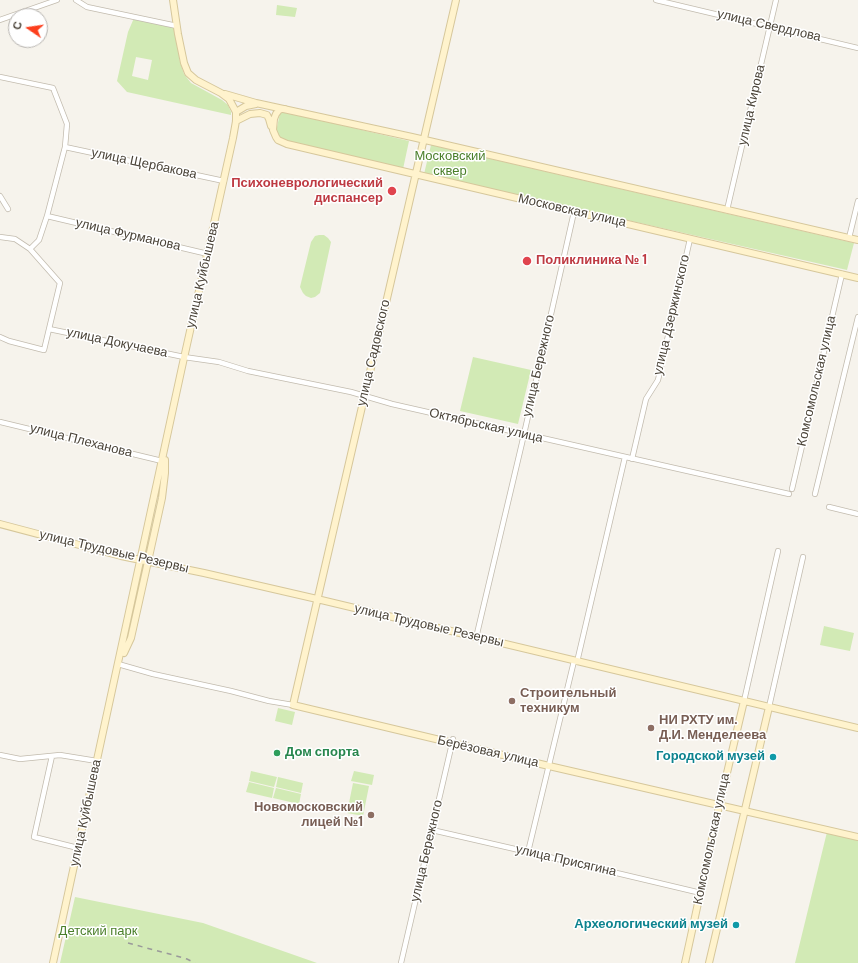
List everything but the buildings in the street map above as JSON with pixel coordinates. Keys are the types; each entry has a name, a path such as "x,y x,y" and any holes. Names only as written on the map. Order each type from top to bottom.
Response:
{"main road":[{"path":"172,0 184,63 188,73 196,80 221,93 262,104 858,240"},
{"name":"улица Садовского","path":"292,705 456,0"},
{"path":"221,93 231,102 236,112 246,106 262,104"},
{"path":"273,130 276,114 279,110 287,109"},
{"name":"улица Куйбышева","path":"53,963 184,357 224,181 236,120 236,112"},
{"path":"236,120 250,114 260,112 267,115 273,130"},
{"name":"Московская улица","path":"273,130 278,140 287,144 858,278"},
{"path":"118,664 131,638 162,498 167,436"},
{"name":"улица Трудовые Резервы","path":"0,524 121,556 317,599 858,728"},
{"name":"Комсомольская улица","path":"685,963 744,701"},
{"name":"Берёзовая улица","path":"292,705 452,741 548,766 858,837"},
{"name":"Комсомольская улица","path":"709,963 769,707"}],"street":[{"path":"0,20 57,0"},
{"path":"76,0 87,7 177,26"},
{"name":"улица Свердлова","path":"656,0 858,48"},
{"name":"улица Кирова","path":"727,210 776,0"},
{"path":"0,76 53,88 67,124 65,147 47,216 39,240 30,249"},
{"name":"улица Щербакова","path":"65,147 224,181"},
{"path":"0,196 8,209"},
{"path":"849,238 858,201"},
{"name":"улица Бережного","path":"476,638 574,212"},
{"name":"улица Фурманова","path":"47,216 208,254"},
{"path":"0,237 15,238 30,249 60,283 44,350 0,337"},
{"name":"улица Дзержинского","path":"632,459 646,399 658,380 690,239"},
{"name":"Комсомольская улица","path":"792,489 842,274"},
{"name":"Комсомольская улица","path":"815,494 858,317"},
{"name":"улица Докучаева","path":"49,329 184,357"},
{"name":"Октябрьская улица","path":"184,357 214,361 248,371 351,392 392,404 789,494"},
{"name":"улица Плеханова","path":"0,422 162,461"},
{"path":"528,852 625,457"},
{"path":"829,507 858,514"},
{"name":"Комсомольская улица","path":"744,701 778,552"},
{"name":"Комсомольская улица","path":"769,707 803,557"},
{"name":"Берёзовая улица","path":"118,664 153,674 273,702 292,705"},
{"name":"улица Бережного","path":"401,963 452,741"},
{"path":"0,755 20,759 60,755 97,761"},
{"path":"52,756 34,837 78,848"},
{"name":"улица Присягина","path":"432,830 701,893"}],"green space":[{"path":"277,5 297,8 295,17 276,15"},
{"path":"134,18 173,27 177,36 180,62 184,74 191,83 222,100 228,105 231,115 127,92 117,81 128,32","holes":["136,57 152,60 148,80 132,76"]},
{"name":"Московский сквер","path":"285,112 409,141 403,169 282,140 276,132 280,113"},
{"name":"Московский сквер","path":"431,145 854,243 847,270 424,174"},
{"path":"324,235 331,242 320,293 311,298 303,293 300,287 311,242 315,236"},
{"path":"473,357 531,370 518,424 460,411"},
{"path":"824,626 854,633 850,651 820,645"},
{"path":"278,708 295,712 292,725 275,721"},
{"path":"251,771 277,777 274,787 249,781"},
{"path":"354,771 374,775 372,785 351,781"},
{"path":"278,777 303,783 301,793 276,787"},
{"path":"249,782 274,788 272,798 246,792"},
{"path":"353,783 369,786 363,816 347,813"},
{"path":"276,788 301,794 299,804 273,798"},
{"path":"827,832 858,839 858,963 795,963"},
{"name":"Детский парк","path":"75,897 203,923 317,963 60,963"}],"railway":[{"path":"128,943 187,959 195,963"}],"place":[{"name":"Психоневрологический диспансер","path":"392,191"},
{"name":"Поликлиника № 1","path":"527,261"},
{"name":"Строительный техникум","path":"512,701"},
{"name":"НИ РХТУ им. Д.И. Менделеева","path":"651,728"},
{"name":"Дом спорта","path":"277,753"},
{"name":"Городской музей","path":"773,757"},
{"name":"Новомосковский лицей №1","path":"371,815"},
{"name":"Археологический музей","path":"736,925"}]}
